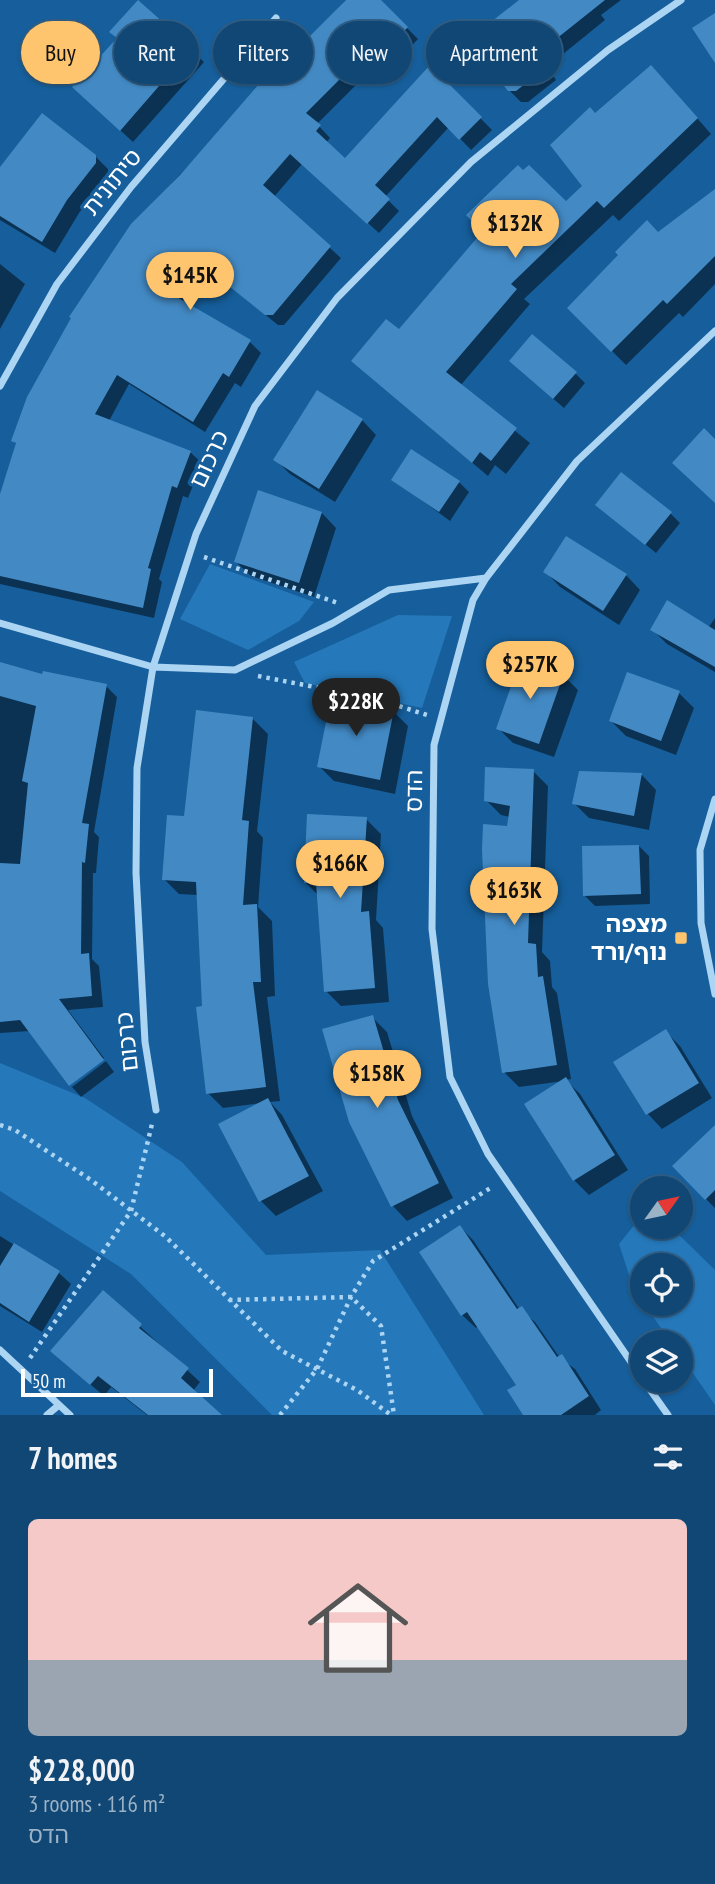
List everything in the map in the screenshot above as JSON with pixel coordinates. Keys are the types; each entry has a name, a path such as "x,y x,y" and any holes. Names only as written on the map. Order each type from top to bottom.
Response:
{"street":[{"name":"כרכום","path":"156,1110 145,1042 136,873 137,768 153,667 190,552 255,406 337,298 471,162 608,50 681,0"},
{"name":"סיתונית","path":"0,386 57,284 131,187 276,18"},
{"name":"הדס","path":"630,1360 488,1154 450,1077 432,929 434,745 473,600 486,578 577,461 715,331"},
{"path":"0,623 153,667 235,670 356,610 389,590 486,578"},
{"path":"715,799 700,850 701,923 715,994"},
{"path":"0,1350 70,1415"},
{"name":"הדס","path":"653,1393 668,1415"},
{"path":"47,1415 59,1405"}],"path":[{"path":"190,552 356,610"},
{"path":"235,670 292,684 377,699 441,719"},
{"path":"22,1370 131,1211 156,1110"},
{"path":"0,1125 15,1130 166,1237 227,1300 282,1351 357,1390 392,1415"},
{"path":"280,1415 317,1369 351,1297 373,1261 505,1179"},
{"path":"227,1300 351,1297 381,1326 392,1415"}],"shaded area":[{"path":"210,564 314,602 299,621 248,650 180,619"},
{"path":"398,615 452,616 422,708 305,683 294,662"},
{"path":"0,1063 85,1098 182,1162 266,1255 380,1250 484,1415 272,1415 131,1274 0,1191"},
{"path":"630,1230 630,1239 683,1239 715,1270 715,1405 693,1373 693,1330 662,1330 653,1316 693,1316 693,1253 630,1253 630,1278 619,1244"}],"building":[{"path":"138,0 162,21 119,21"},
{"path":"346,0 381,0 402,21 327,21 327,84 335,84 306,113 321,125 316,131 345,158 426,69 426,84 449,84 482,117 459,140 437,117 375,185 390,199 367,224 290,154 263,185 331,246 273,315 265,315 194,258 170,293 251,340 229,377 223,373 193,422 117,375 95,414 191,451 177,488 172,486 148,568 151,569 143,608 0,576 0,494 16,443 11,441 27,397 71,318 69,317 131,224 180,175 259,84 313,84 313,33"},
{"path":"519,0 605,0 562,34 562,21 492,21"},
{"path":"715,13 715,63 692,28"},
{"path":"114,41 114,84 161,84 120,131 72,87 75,84 100,84 100,57"},
{"path":"651,65 698,118 604,208 597,201 511,284 517,289 446,372 517,428 491,461 480,452 472,463 351,361 386,319 399,329 482,232 466,215 518,165 523,170 529,165 566,201 582,186 550,145 590,107 595,113"},
{"path":"503,84 525,84 516,91 508,91"},
{"path":"42,113 96,155 96,163 67,200 42,242 0,216 0,167"},
{"path":"715,189 715,256 667,304 663,300 611,352 567,308 618,255 615,252 647,220 658,232"},
{"path":"532,334 577,372 553,399 509,361"},
{"path":"317,390 363,419 319,489 273,460"},
{"path":"704,428 715,439 715,503 672,463"},
{"path":"411,449 460,481 439,512 391,480"},
{"path":"621,472 672,512 645,545 595,505"},
{"path":"258,490 322,512 299,583 234,562"},
{"path":"566,536 627,574 603,611 543,572"},
{"path":"667,600 715,630 715,667 650,630"},
{"path":"521,658 564,673 539,744 496,729"},
{"path":"0,662 42,674 43,671 107,684 82,823 89,824 85,863 82,862 81,954 89,953 92,996 59,999 104,1060 69,1086 20,1020 0,1022 0,863 20,864 28,783 22,781 36,706 0,696"},
{"path":"627,672 680,691 661,741 609,721"},
{"path":"331,697 394,710 380,780 317,767"},
{"path":"196,710 253,717 242,820 249,821 243,905 257,904 261,982 253,982 266,1087 206,1094 196,1007 202,1006 196,882 162,880 167,815 184,816"},
{"path":"485,767 534,769 528,943 536,944 538,977 543,976 557,1065 502,1073 488,984 482,850 483,824 507,826 510,806 484,801"},
{"path":"579,771 642,773 634,816 572,804"},
{"path":"307,814 367,817 361,912 369,911 375,988 324,992 316,883 304,883"},
{"path":"639,845 641,894 583,896 582,846"},
{"path":"373,1015 398,1100 439,1183 391,1207 349,1122 322,1029"},
{"path":"666,1029 699,1083 646,1115 613,1062"},
{"path":"566,1077 615,1155 573,1181 524,1104"},
{"path":"268,1098 309,1176 259,1202 218,1124"},
{"path":"715,1125 715,1190 705,1200 693,1188 693,1176 682,1176 672,1166"},
{"path":"460,1225 517,1309 522,1306 557,1357 562,1354 589,1396 561,1415 523,1415 507,1390 516,1385 467,1312 461,1316 419,1252"},
{"path":"14,1243 60,1271 29,1322 0,1303 0,1266"},
{"path":"103,1290 142,1324 139,1328 189,1368 181,1378 222,1415 148,1415 98,1376 90,1385 50,1351"}],"place":[{"name":"מצפה נוף/ורד","path":"681,938"}]}
